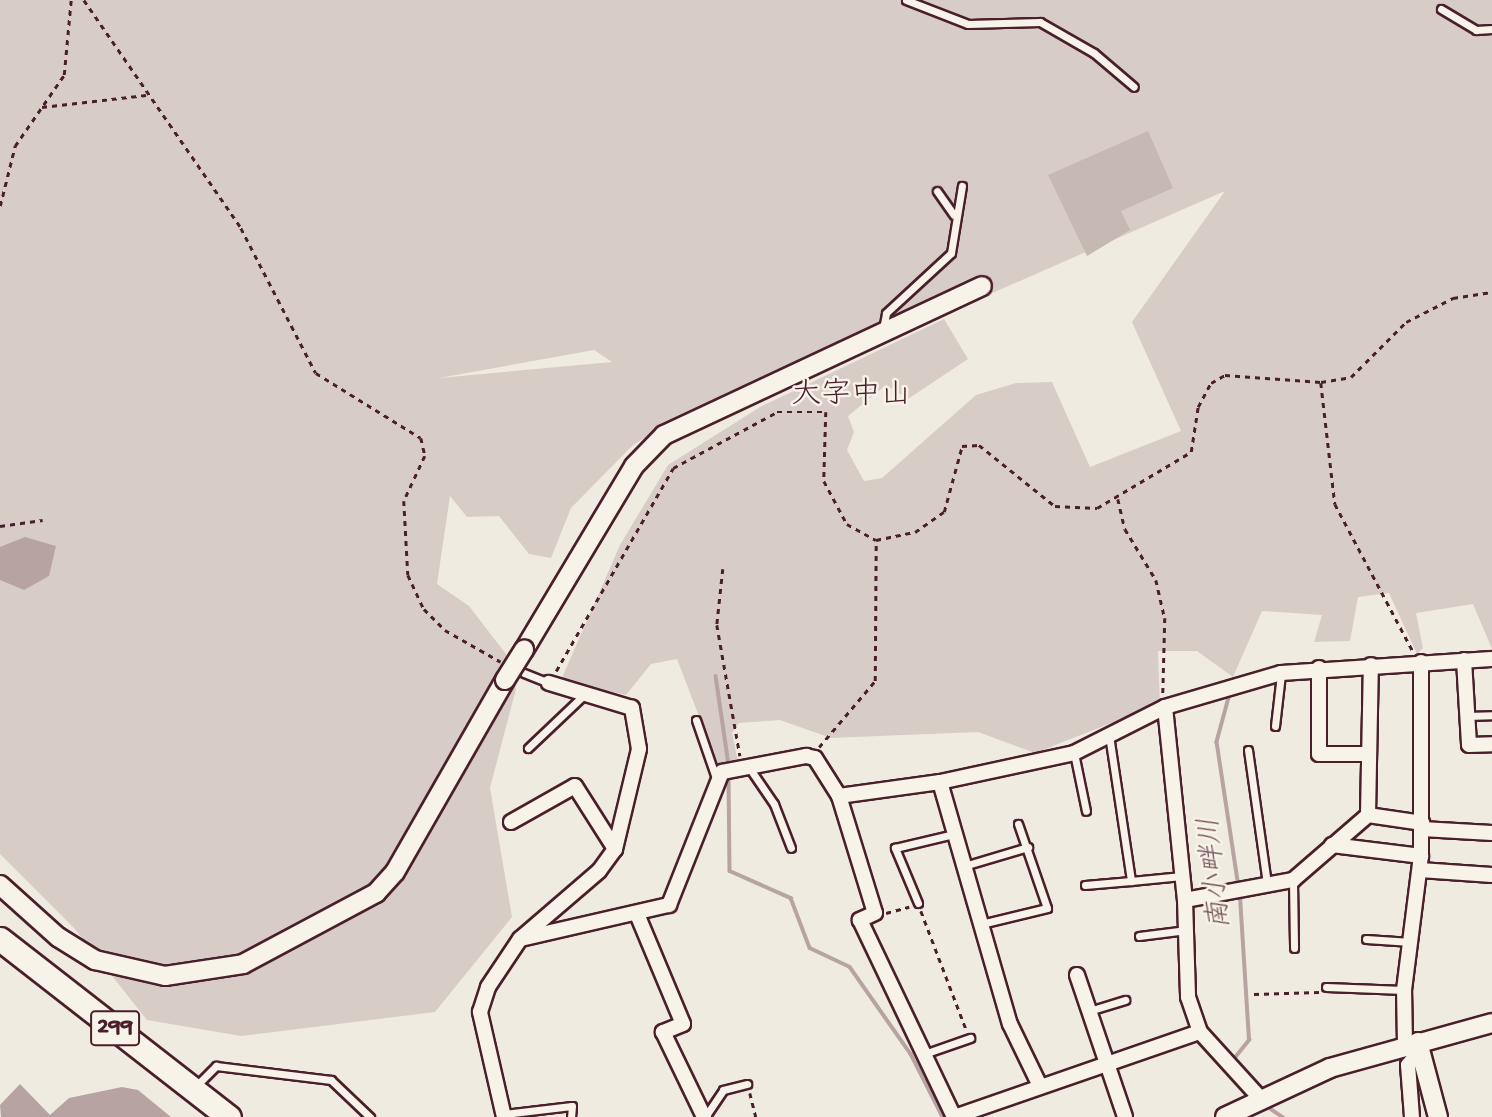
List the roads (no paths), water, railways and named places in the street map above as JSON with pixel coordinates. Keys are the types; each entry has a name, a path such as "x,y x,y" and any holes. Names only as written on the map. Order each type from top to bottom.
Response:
{"highway":[{"name":"299","path":"0,939 229,1117"}],"street":[{"path":"0,886 58,937 95,960 165,976 243,964 376,893 395,872 505,681 646,451 685,424 883,336 982,286"},
{"path":"839,796 940,782 1074,753 1165,707 1281,673 1319,668 1492,659"},
{"path":"1464,660 1469,745 1492,744"},
{"path":"1419,662 1422,826 1412,942 1404,990 1414,1046 1438,1117"},
{"path":"1185,900 1293,880 1368,815 1371,665"},
{"path":"1319,668 1319,754 1369,754"},
{"path":"504,1115 480,1012 488,987 520,939 599,872 615,849 639,749 632,708 549,683"},
{"path":"1165,707 1188,930 1186,988 1200,1032 1261,1099"},
{"path":"520,939 669,905 722,772 810,757 839,796 875,913 860,920 954,1117 1039,1084 1106,1069 1200,1032"},
{"path":"940,782 1010,1024 1039,1084"},
{"path":"511,822 575,786 615,849"},
{"path":"1368,815 1422,826 1492,833"},
{"path":"1332,845 1492,876"},
{"path":"637,914 683,1024 663,1032 705,1117"},
{"path":"1077,975 1106,1069 1125,1117"},
{"path":"1225,1117 1329,1068 1492,1023"},
{"path":"1412,1117 1408,1065 1414,1046"}],"lane":[{"path":"906,0 968,24 1034,20 1080,44 1135,87"},
{"path":"1441,9 1476,30 1492,29"},
{"path":"883,336 886,313 951,253 962,186"},
{"path":"937,191 955,216"},
{"path":"524,673 549,683"},
{"path":"1275,726 1281,673"},
{"path":"528,748 585,694"},
{"path":"1466,716 1492,715"},
{"path":"696,720 718,785"},
{"path":"1108,735 1131,881"},
{"path":"1248,750 1267,884"},
{"path":"1074,753 1086,811"},
{"path":"745,766 780,815 792,848"},
{"path":"981,924 1047,908 1028,847 1017,824"},
{"path":"918,903 895,848 954,834"},
{"path":"964,866 1028,847"},
{"path":"1085,885 1182,876"},
{"path":"1293,880 1294,948"},
{"path":"1139,936 1188,930"},
{"path":"1366,939 1412,942"},
{"path":"1326,988 1404,990"},
{"path":"1089,1011 1125,1000"},
{"path":"924,1054 970,1038"},
{"path":"193,1089 216,1066 331,1080 370,1117"},
{"path":"705,1117 723,1090 747,1084"},
{"path":"504,1115 572,1105 571,1117"}],"waterway":[{"path":"716,676 729,765"},
{"name":"南小畔川","path":"1230,694 1217,742 1239,887"},
{"path":"729,775 730,871 791,898 810,948 850,967 911,1054 943,1117"},
{"name":"南小畔川","path":"1233,1060 1249,1040 1240,895"},
{"name":"南小畔川","path":"1265,1105 1283,1117"}],"district":[{"name":"大字中山","path":"851,397"}]}
